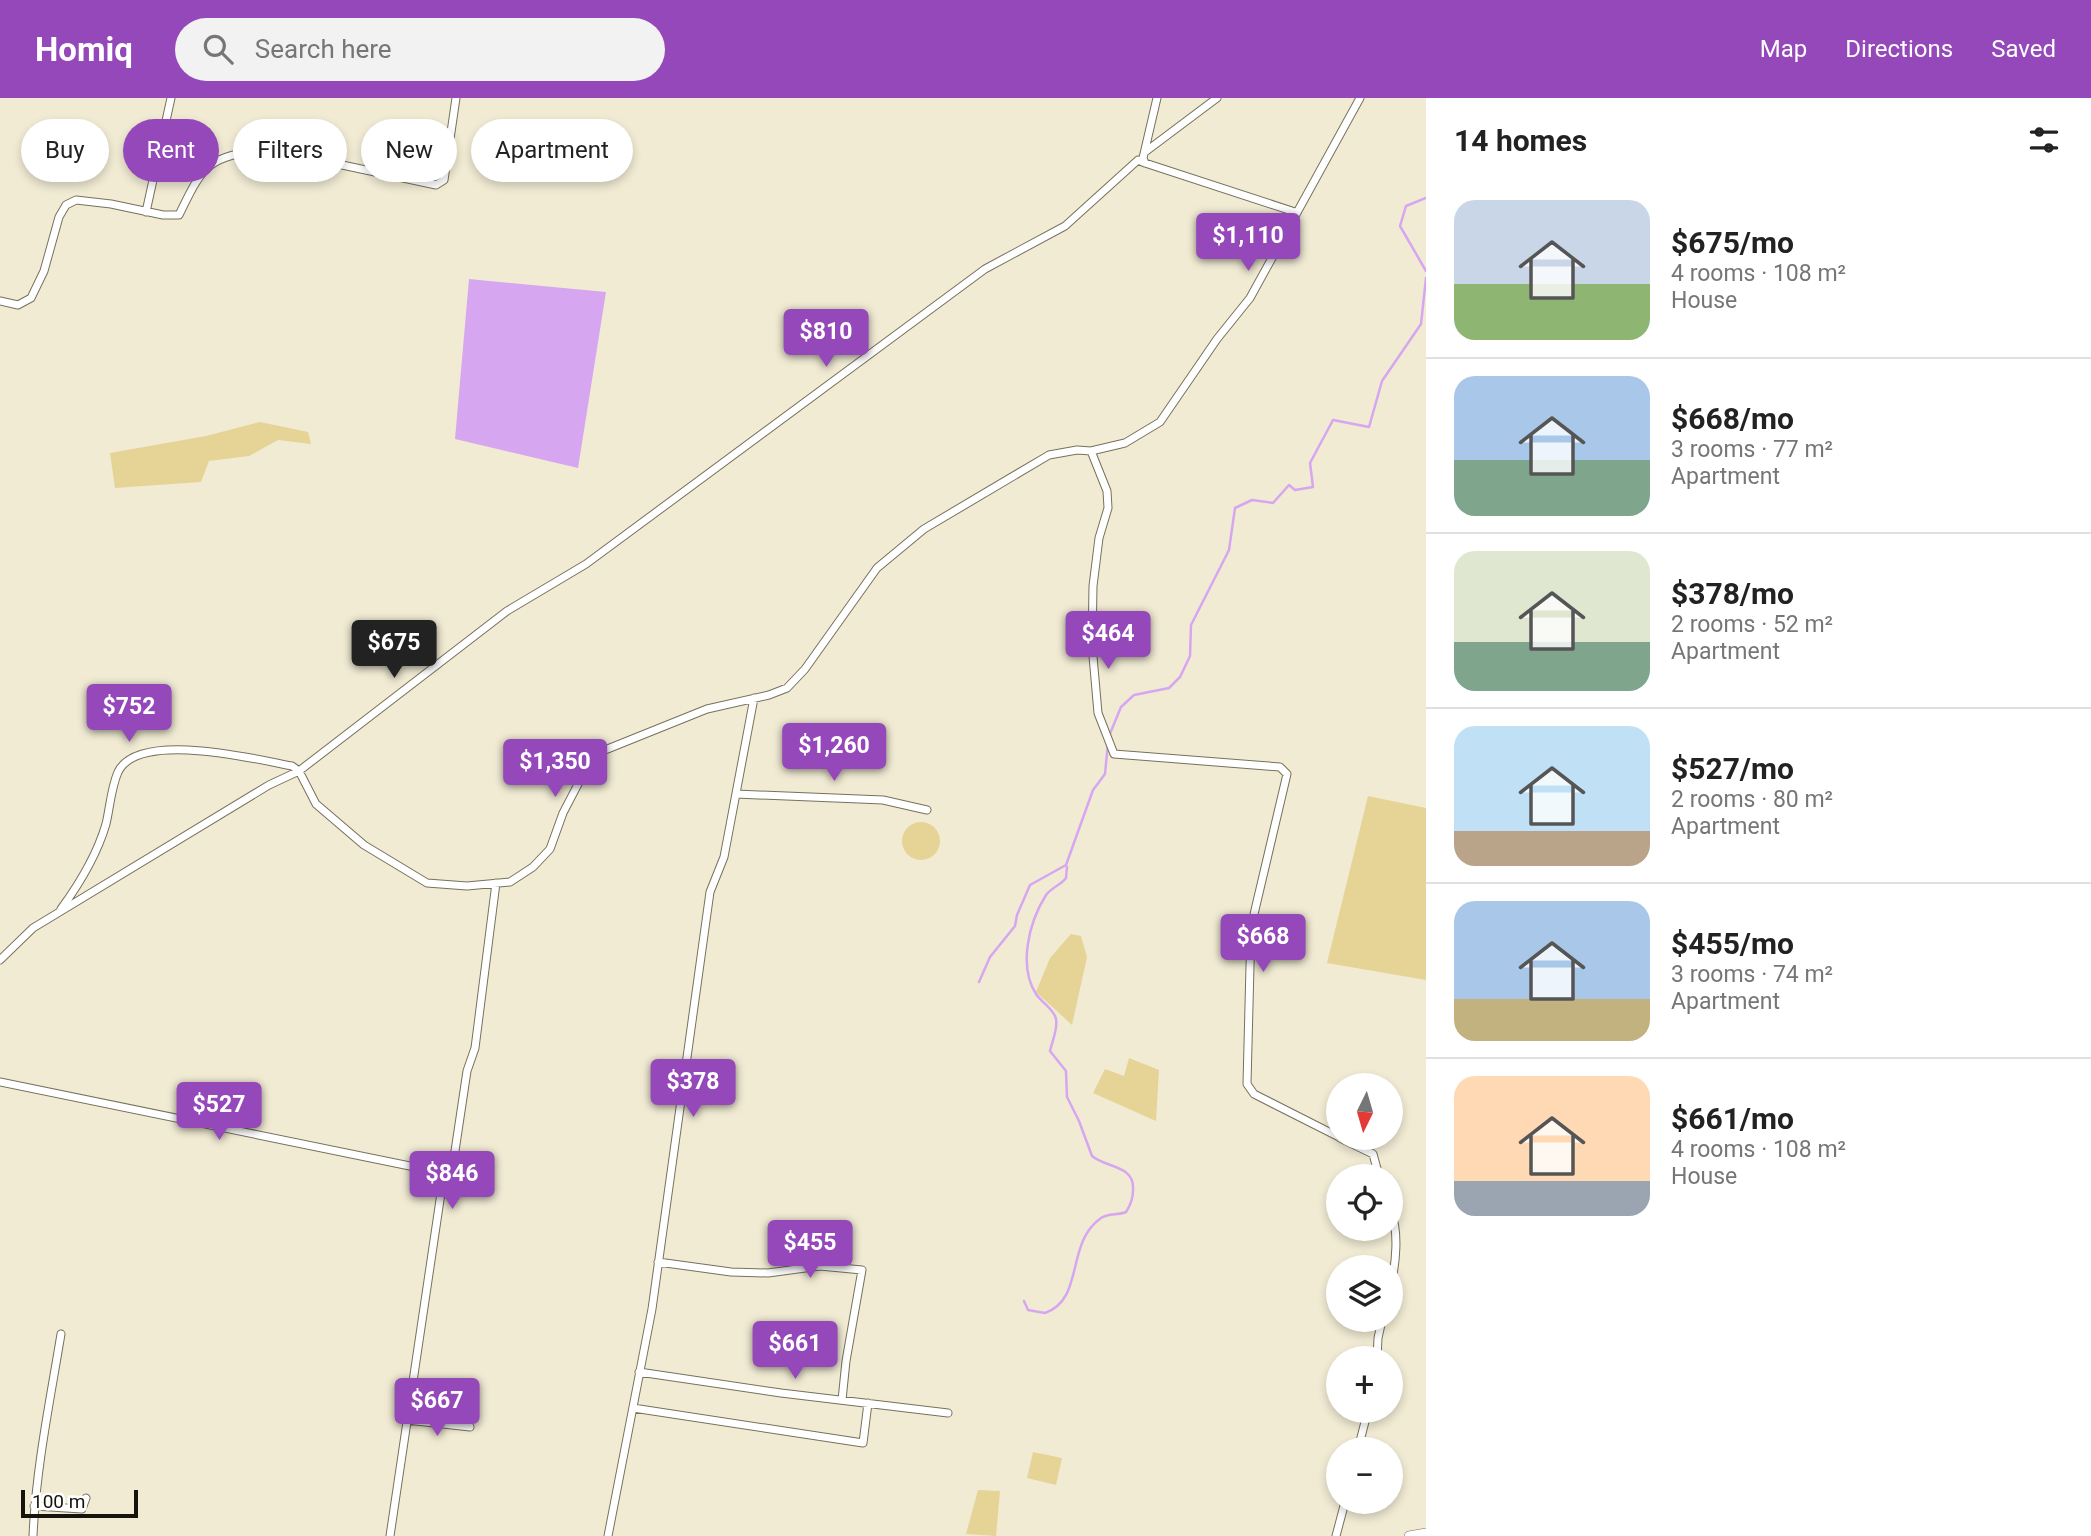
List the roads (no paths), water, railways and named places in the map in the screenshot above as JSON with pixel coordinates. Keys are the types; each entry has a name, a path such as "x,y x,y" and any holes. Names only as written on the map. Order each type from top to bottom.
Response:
{"street":[{"path":"146,212 171,98"},
{"path":"0,301 18,305 31,298 44,271 59,218 66,205 76,200 179,215 194,183 212,162 239,152 267,149 436,185 443,180 456,98"},
{"path":"1145,163 1144,152 1157,98"},
{"path":"1144,152 1217,98"},
{"path":"58,912 82,880 105,826 119,771 127,760 142,753 203,749 292,766 299,771 316,804 364,845 426,883 467,886 510,882 533,867 550,849 563,813 588,765 600,752 707,709 786,688 797,678 838,624 877,568 924,529 1049,455 1125,443 1160,422 1217,339 1250,298 1360,98"},
{"path":"0,960 33,928 58,912 268,785 299,771 507,611 586,564 985,269 1065,226 1138,160 1295,212"},
{"path":"1091,450 1108,499 1099,538 1093,586 1091,645 1098,713 1114,754 1280,767 1287,774 1251,927 1247,1084 1254,1094 1326,1130"},
{"path":"608,1536 658,1262 710,892 724,857 754,698"},
{"path":"736,794 883,800 927,810"},
{"path":"390,1536 444,1173 455,1151 467,1071 475,1048 496,883"},
{"path":"0,1082 444,1173"},
{"path":"1365,1150 1373,1154 1376,1164"},
{"path":"658,1262 731,1272 768,1273 820,1266 862,1270 842,1400"},
{"path":"33,1536 34,1506 61,1334"},
{"path":"639,1372 948,1413"},
{"path":"632,1408 863,1443 868,1403"},
{"path":"407,1420 470,1427"},
{"path":"34,1506 82,1509 86,1498"},
{"path":"1336,1536 1342,1514"},
{"path":"1409,1536 1426,1533"}],"waterway":[{"path":"1426,198 1406,206 1400,226 1426,271"},
{"path":"1109,736 1121,707 1134,695 1169,688 1180,677 1190,656 1191,625 1229,550 1235,508 1252,500 1273,503 1289,485 1295,490 1313,487 1310,463 1333,420 1369,427 1382,381 1421,324 1426,278"},
{"path":"979,982 990,957 1015,926 1030,885 1066,865 1093,790 1105,774 1108,743"},
{"path":"1024,1301 1028,1310 1045,1313 1057,1306 1066,1296 1083,1241 1090,1229 1104,1216 1126,1212 1133,1193 1132,1182 1125,1171 1092,1156 1067,1097 1066,1071 1050,1051 1056,1027 1055,1015 1036,994 1028,971 1028,944 1035,918 1046,895 1066,878 1067,867"}]}
